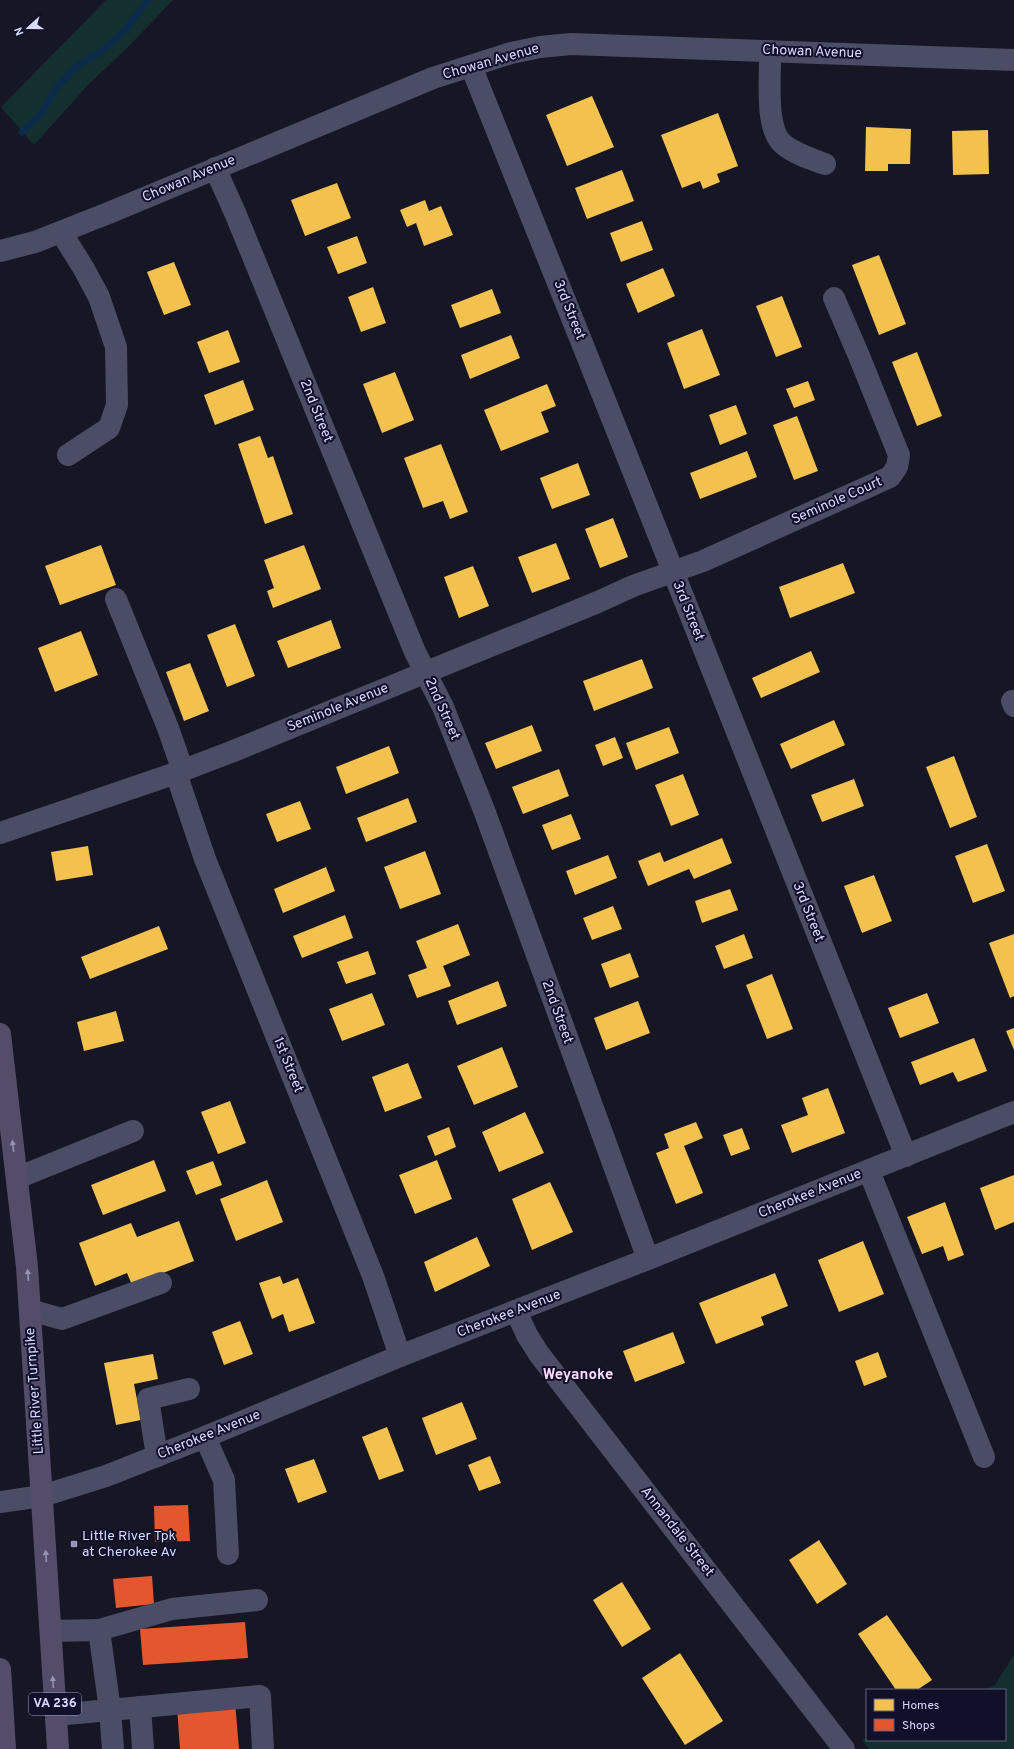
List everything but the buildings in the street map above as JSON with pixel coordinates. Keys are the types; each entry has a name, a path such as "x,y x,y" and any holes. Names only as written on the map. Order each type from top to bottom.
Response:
{"main road":[{"name":"Little River Turnpike","path":"0,1034 27,1266 58,1749"},
{"path":"0,1669 5,1749"}],"street":[{"name":"Chowan Avenue","path":"0,250 35,242 61,232 433,78 511,53 540,47 570,44 1014,60"},
{"path":"770,51 771,117 775,133 782,143 796,152 825,164"},
{"name":"3rd Street","path":"471,66 610,410 672,572 906,1156"},
{"name":"2nd Street","path":"215,168 240,222 415,652 443,707 484,810 648,1259"},
{"path":"61,232 99,297 116,347 117,405 110,428 68,454"},
{"name":"Seminole Court","path":"672,572 703,561 890,477 897,467 899,455 834,298"},
{"name":"Seminole Avenue","path":"0,833 180,772 426,673 633,586 672,572"},
{"name":"1st Street","path":"116,599 168,728 205,859 372,1276 400,1356"},
{"name":"Cherokee Avenue","path":"0,1502 42,1496 106,1476 205,1437 400,1356 516,1312 1014,1112"},
{"path":"17,1178 133,1131"},
{"path":"868,1171 984,1457"},
{"path":"30,1310 62,1320 161,1283"},
{"name":"Annandale Street","path":"516,1312 527,1335 539,1354 844,1749"},
{"path":"157,1456 148,1399 189,1388"},
{"path":"205,1437 224,1480 228,1554"},
{"path":"50,1631 99,1630 172,1609 257,1600"},
{"path":"99,1630 110,1710 113,1749"},
{"path":"56,1715 260,1696 263,1749"},
{"path":"140,1707 142,1749"}],"green space":[{"path":"106,0 173,0 129,46 88,85 34,145 1,107"},
{"path":"1014,1655 1014,1749 869,1749 862,1740 866,1738 866,1741 1006,1741 1006,1689 985,1689 995,1685"}],"waterway":[{"path":"22,132 40,115 57,87 77,66 101,52 123,32 148,0"}],"place":[{"name":"Little River Tpk at Cherokee Av","path":"74,1544"}],"district":[{"name":"Weyanoke","path":"578,1375"}]}
